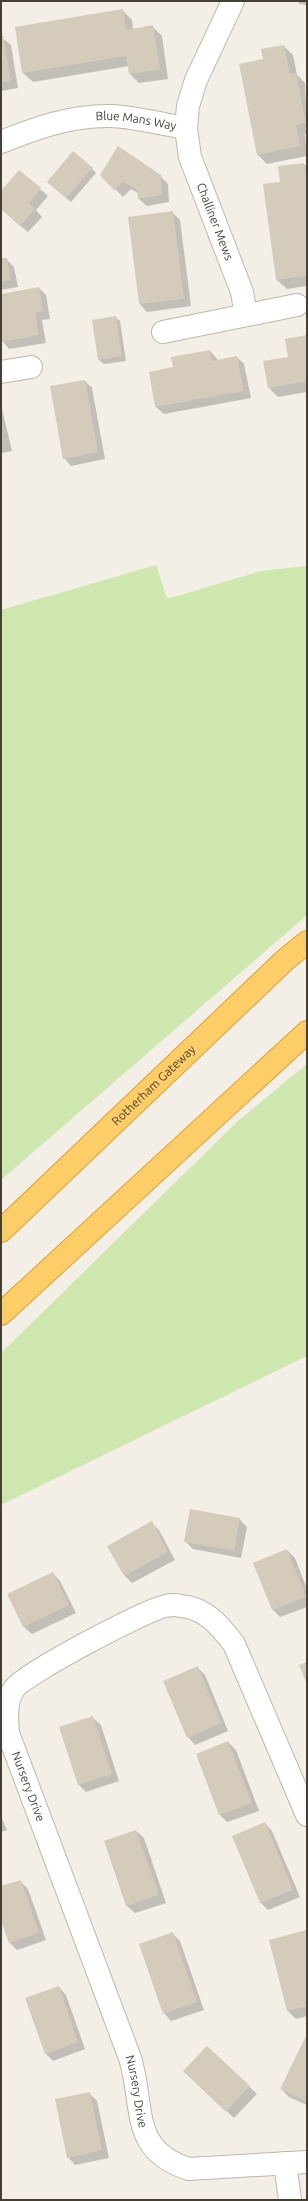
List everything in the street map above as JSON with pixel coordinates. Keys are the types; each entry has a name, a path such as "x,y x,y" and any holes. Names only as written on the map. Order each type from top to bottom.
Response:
{"highway":[{"name":"Rotherham Gateway","path":"1,1231 285,960 307,942"},
{"path":"1,1314 307,1032"}],"street":[{"name":"Blue Mans Way","path":"1,142 33,130 74,118 111,116 186,128 188,106 196,80 233,1"},
{"name":"Challiner Mews","path":"186,128 190,157 242,292 246,314"},
{"path":"163,332 246,314 297,305"},
{"path":"1,372 31,367"},
{"name":"Nursery Drive","path":"307,1815 234,1644 218,1624 203,1612 183,1606 166,1605 150,1612 74,1650 27,1676 14,1687 9,1698 7,1715 8,1733 130,2058 135,2075 144,2134 151,2146 160,2156 174,2164 189,2169 307,2162"},
{"path":"285,2163 290,2200"}],"green space":[{"path":"156,565 167,599 261,571 307,566 307,915 1,1180 1,610"},
{"path":"307,1064 307,1356 1,1505 1,1353 238,1121"}],"building":[{"path":"123,9 126,30 153,25 160,70 129,74 126,56 22,73 15,27"},
{"path":"1,36 3,36 11,81 1,82"},
{"path":"284,45 290,74 296,73 306,123 296,125 300,146 257,155 239,64 263,59 261,49"},
{"path":"118,146 161,175 162,195 138,199 137,190 123,182 114,190 100,175"},
{"path":"73,151 93,168 66,198 47,182"},
{"path":"304,163 307,184 307,276 276,280 263,184 280,182 278,166"},
{"path":"19,170 41,188 29,203 35,208 20,226 1,209 1,191"},
{"path":"173,211 184,299 139,304 128,217"},
{"path":"1,258 7,258 11,280 1,281"},
{"path":"39,287 43,311 35,313 39,335 1,342 1,294"},
{"path":"116,316 122,356 98,360 92,320"},
{"path":"307,335 307,381 268,388 263,361 288,357 285,339"},
{"path":"210,350 212,361 237,356 244,391 155,407 149,372 173,367 171,357"},
{"path":"85,380 98,452 63,459 50,386"},
{"path":"190,1509 240,1518 234,1551 184,1542"},
{"path":"152,1521 168,1552 124,1576 107,1546"},
{"path":"287,1549 306,1597 272,1610 253,1563"},
{"path":"53,1572 69,1605 23,1627 7,1594"},
{"path":"307,1662 307,1684 299,1665"},
{"path":"198,1666 221,1723 187,1738 163,1681"},
{"path":"93,1716 112,1774 78,1785 59,1727"},
{"path":"228,1741 252,1803 219,1815 196,1754"},
{"path":"265,1822 293,1890 260,1903 232,1836"},
{"path":"136,1830 159,1895 126,1906 104,1841"},
{"path":"21,1880 39,1933 9,1943 1,1921 1,1886"},
{"path":"306,1930 307,2006 287,2011 269,1940"},
{"path":"173,1932 197,2002 163,2014 139,1944"},
{"path":"59,1986 78,2042 45,2054 25,1998"},
{"path":"307,2034 307,2102 280,2089"},
{"path":"207,2046 250,2086 226,2112 183,2071"},
{"path":"90,2092 102,2150 67,2158 55,2099"}]}
